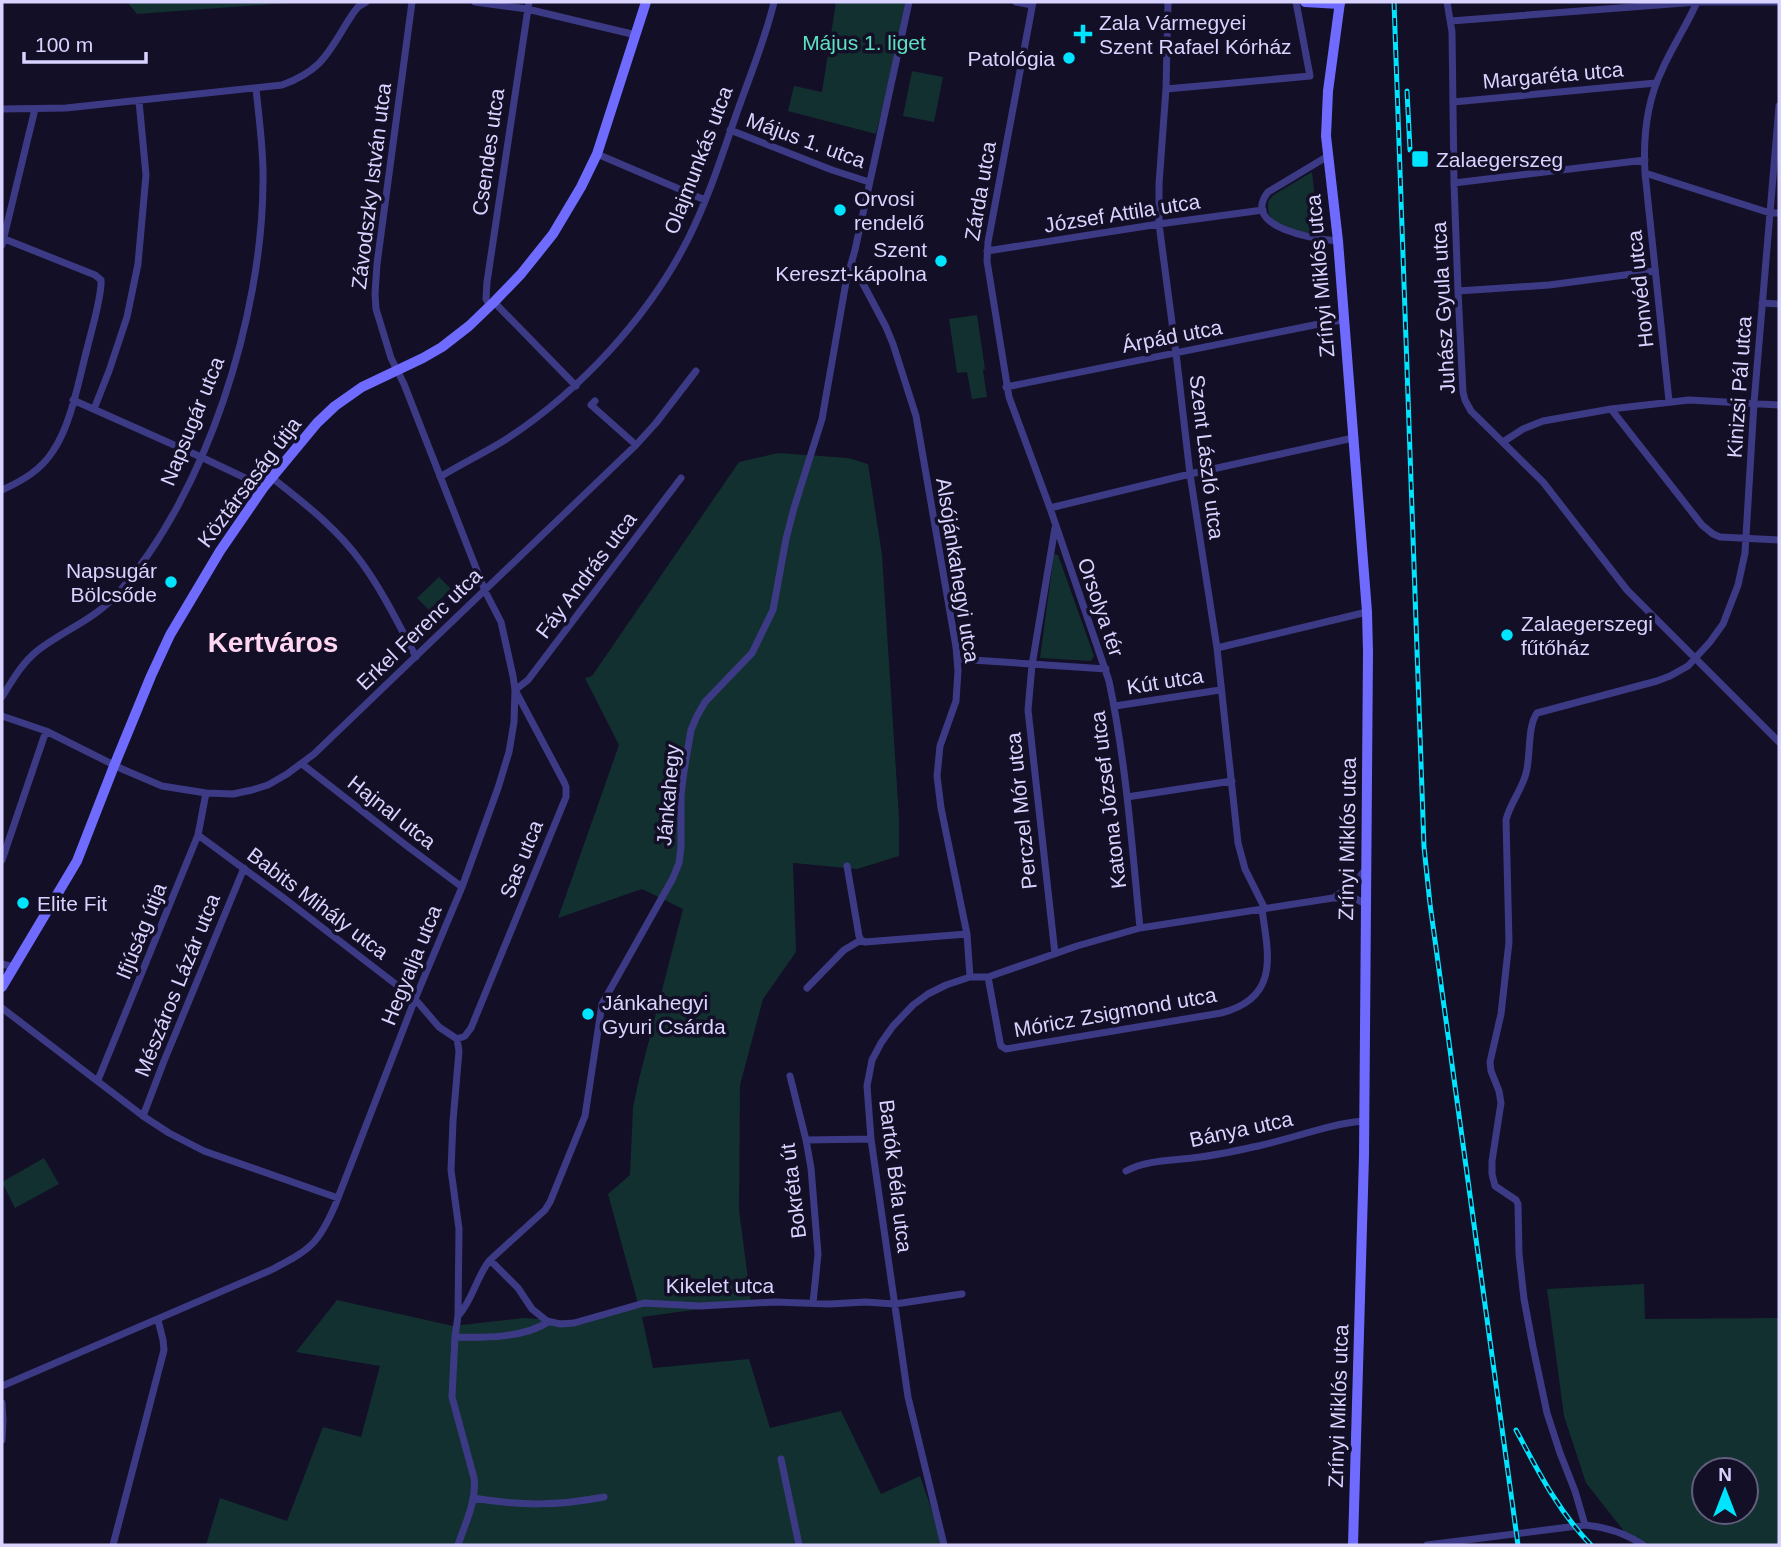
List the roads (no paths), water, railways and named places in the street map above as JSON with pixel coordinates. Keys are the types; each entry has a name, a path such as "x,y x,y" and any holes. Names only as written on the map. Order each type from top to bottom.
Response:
{"main road":[{"name":"Köztársaság útja","path":"2,987 77,861 151,676 170,635 220,551 268,482 317,423 362,387 442,347 469,326 521,274 553,234 582,187 597,154 646,2"},
{"path":"1305,2 1340,3"},
{"name":"Zrínyi Miklós utca","path":"1340,3 1328,91 1326,136 1338,241 1368,652 1362,1236 1353,1545"}],"street":[{"path":"2,108 65,108 282,85 301,78 314,69 326,57 354,12 366,2"},
{"name":"Závodszky István utca","path":"397,370 376,309 376,286 412,2"},
{"path":"475,2 528,6 636,35"},
{"name":"Olajmunkás utca","path":"440,477 514,433 576,386 612,348 655,292 687,241 705,200 774,2"},
{"name":"Jánkahegy","path":"458,1316 467,1306 484,1267 545,1210 550,1202 585,1116 602,1004 679,863 681,795 691,730 705,702 752,653 774,610 789,529 824,409 848,274 909,2"},
{"path":"1016,2 1033,3"},
{"name":"Szent László utca","path":"1168,2 1159,224 1190,474 1217,648 1238,843 1263,910"},
{"path":"1166,89 1310,76 1296,2"},
{"name":"Juhász Gyula utca","path":"1447,2 1451,21 1454,183 1464,397 1471,411 1549,489 1627,590 1779,742"},
{"path":"1451,21 1697,2 1779,2"},
{"name":"Honvéd utca","path":"1670,401 1645,160 1648,118 1656,83 1697,2"},
{"name":"Zárda utca","path":"1033,3 987,251 1006,387 1050,508"},
{"name":"Csendes utca","path":"492,304 486,299 487,282 528,6"},
{"name":"Margaréta utca","path":"1453,102 1656,83"},
{"name":"Napsugár utca","path":"2,697 34,653 92,616 118,593 165,526 201,457 239,350 253,286 263,184 256,88"},
{"path":"94,409 127,317 138,264 146,175 139,101"},
{"name":"Kinizsi Pál utca","path":"1585,1525 1576,1491 1550,1422 1533,1347 1519,1254 1518,1204 1495,1186 1492,1180 1492,1161 1501,1103 1490,1062 1501,1014 1509,942 1506,820 1525,777 1532,722 1537,713 1670,676 1688,666 1718,632 1731,606 1741,578 1746,538 1754,403 1779,106"},
{"path":"2,489 21,481 40,467 60,439 101,293 101,280 95,275 2,241 35,109"},
{"name":"Május 1. utca","path":"730,130 869,182"},
{"path":"597,154 705,200"},
{"path":"1328,156 1268,192 1263,210 1269,221 1283,229 1322,240 1338,241"},
{"path":"1454,183 1645,160"},
{"path":"1645,173 1770,213 1779,213"},
{"name":"József Attila utca","path":"987,251 1263,210"},
{"name":"Alsójánkahegyi utca","path":"852,263 886,327 916,416 956,646 956,701 940,746 937,776 967,934 970,977"},
{"path":"1458,291 1549,285 1655,271"},
{"path":"1762,303 1779,304"},
{"path":"492,304 576,386"},
{"name":"Árpád utca","path":"1006,387 1344,320"},
{"name":"Hegyalja utca","path":"2,1386 271,1270 301,1254 316,1240 338,1198 415,999 462,887 509,752 515,690 510,655 501,622 485,591 397,370"},
{"name":"Erkel Ferenc utca","path":"2,716 46,731 114,766 162,786 225,794 274,783 302,764 636,445 696,371"},
{"path":"73,400 201,457 268,482 313,510 352,551 380,591 416,657"},
{"path":"595,401 591,405 636,445"},
{"path":"1503,442 1523,429 1543,421 1670,401 1779,405"},
{"path":"1611,409 1702,525 1716,536 1779,540"},
{"path":"1050,508 1353,438"},
{"name":"Fáy András utca","path":"515,690 528,680 681,478"},
{"name":"Orsolya tér","path":"957,659 1106,669 1050,508"},
{"name":"Orsolya tér","path":"1032,665 1055,528"},
{"path":"1217,648 1367,612"},
{"name":"Perczel Mór utca","path":"1032,665 1029,723 1055,954"},
{"name":"Katona József utca","path":"1106,669 1115,706 1127,797 1140,928"},
{"name":"Sas utca","path":"457,1040 465,1036 471,1028 566,797 564,782 515,690"},
{"name":"Kút utca","path":"1115,706 1220,690"},
{"path":"2,860 46,731"},
{"name":"Hajnal utca","path":"302,764 462,887"},
{"path":"1127,797 1232,781"},
{"name":"Ifjúság útja","path":"98,1080 198,835 206,793"},
{"name":"Babits Mihály utca","path":"198,835 415,999"},
{"path":"848,866 861,940 865,942 967,934"},
{"name":"Mészáros Lázár utca","path":"143,1116 244,868"},
{"path":"1333,898 1356,881 1366,869"},
{"path":"1333,898 1354,898 1366,904"},
{"name":"Bartók Béla utca","path":"944,1545 908,1397 871,1139 867,1086 872,1060 881,1043 913,1005 937,989 970,977 988,977 1140,928 1333,898"},
{"name":"Móricz Zsigmond utca","path":"988,977 1000,1042 1006,1049 1221,1013 1251,1000 1264,981 1268,957 1263,910"},
{"path":"807,988 844,950 861,940"},
{"path":"2,964 14,967"},
{"path":"415,999 439,1027 457,1040 459,1051 451,1170 459,1229 458,1316 452,1397 474,1478 474,1498 458,1545"},
{"path":"2,1008 169,1133 204,1151 338,1198"},
{"name":"Bokréta út","path":"790,1076 811,1167 818,1254 813,1303"},
{"name":"Bánya utca","path":"1126,1171 1150,1162 1241,1150 1363,1121"},
{"path":"806,1140 871,1139"},
{"path":"490,1260 518,1288 532,1309 548,1322"},
{"name":"Kikelet utca","path":"455,1336 472,1338 516,1334 548,1322 574,1323 644,1303 700,1306 775,1302 895,1304 962,1294"},
{"path":"113,1545 164,1350 158,1320"},
{"path":"2,1403 2,1440"},
{"path":"781,1459 799,1545"},
{"path":"474,1498 510,1504 543,1505 604,1497"},
{"path":"1427,1545 1585,1525 1620,1532 1643,1545"}],"railway":[{"path":"1394,2 1424,847 1518,1545"},
{"path":"1407,91 1410,150"},
{"path":"1516,1430 1559,1504 1591,1545"}],"place":[{"name":"Zala Vármegyei Szent Rafael Kórház","path":"1083,34"},
{"name":"Patológia","path":"1069,58"},
{"name":"Zalaegerszeg","path":"1420,159"},
{"name":"Orvosi rendelő","path":"840,210"},
{"name":"Szent Kereszt-kápolna","path":"941,261"},
{"name":"Napsugár Bölcsőde","path":"171,582"},
{"name":"Zalaegerszegi fűtőház","path":"1507,635"},
{"name":"Elite Fit","path":"23,903"},
{"name":"Jánkahegyi Gyuri Csárda","path":"588,1014"}],"district":[{"name":"Kertváros","path":"273,642"}],"park label":[{"name":"Május 1. liget","path":"864,42"}]}
